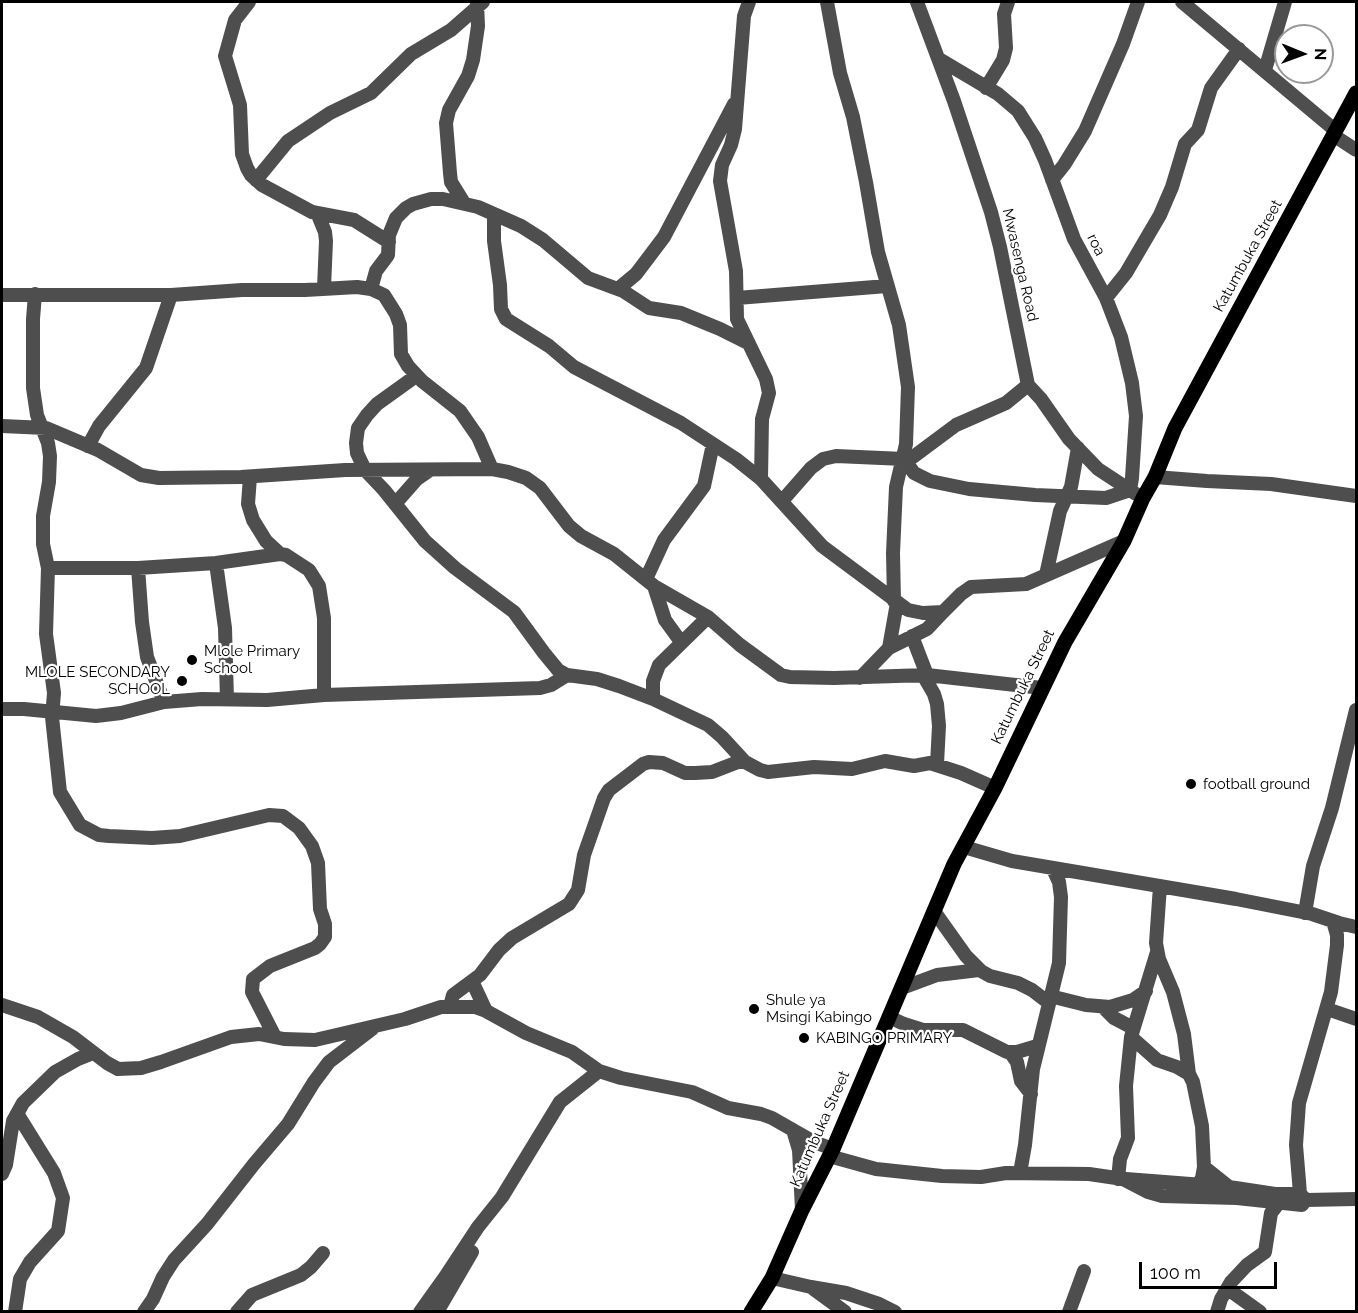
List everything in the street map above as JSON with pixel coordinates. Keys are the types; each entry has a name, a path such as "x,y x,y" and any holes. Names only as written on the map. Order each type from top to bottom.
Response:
{"main road":[{"name":"Katumbuka Street","path":"750,1311 772,1278 831,1152 954,864 995,788 1065,642 1124,541 1136,494 1155,477 1175,428 1356,93"}],"street":[{"path":"249,2 235,20 225,57 240,105 242,154 247,168 255,180 318,215 354,220 389,242"},
{"path":"749,2 745,9 735,129 722,165 720,182 736,271 737,319 766,380 769,393 762,419 761,479"},
{"path":"826,2 840,73 853,117 878,252 899,325 908,387 908,420 903,459 896,487 892,553 895,604 889,648"},
{"name":"Mwasenga Road","path":"917,2 954,101 994,221 1028,385 1078,448 1098,469 1136,494"},
{"path":"986,88 1003,60 1006,48 1005,14 1008,2"},
{"path":"1052,180 1085,131 1123,44 1138,2"},
{"path":"1182,2 1265,70 1356,150"},
{"path":"1265,70 1285,2"},
{"path":"255,180 288,141 330,113 371,93 411,54 451,30 479,4"},
{"path":"464,203 452,182 446,123 449,110 468,76 473,60 479,4"},
{"path":"1106,298 1126,273 1160,214 1172,187 1185,144 1198,130 1211,88 1239,49"},
{"name":"roa","path":"939,59 998,94 1018,111 1035,138 1074,239 1106,298 1121,337 1132,383 1136,416 1136,494"},
{"path":"618,289 636,274 664,237 736,100"},
{"path":"371,289 376,271 388,257 390,229 396,218 413,204 431,199 443,199 464,203 530,230 588,278 599,284 618,289 649,308 681,313 748,343"},
{"path":"494,214 494,241 501,309 506,319 549,346 574,367 681,423 761,479 822,546 871,582 895,604 916,634 925,675 937,704 939,726 937,764"},
{"path":"318,215 326,241 324,288"},
{"path":"737,298 887,286"},
{"path":"2,295 171,295 242,290 357,287 371,289 384,295 392,306 400,325 402,358 416,376 460,411 478,437 492,469"},
{"path":"35,294 33,388 37,415 48,443 50,456 42,526 43,550 48,568 45,622 47,656 54,693 52,712 60,792 80,825 90,831 110,836 161,837 201,832 277,815 289,820 308,840 316,855 320,872 320,909 325,924 325,937 315,948 270,966 253,978 252,992 275,1037"},
{"path":"87,446 99,426 146,368 171,295"},
{"path":"416,376 378,404 360,423 356,443 357,453 366,470 425,541 455,568 514,612 552,663 567,675 597,679 653,699 708,725 744,762 760,770 768,772 814,767 852,769 885,761 908,765 937,764 995,788"},
{"path":"782,501 811,468 823,459 836,456 903,459 918,456 956,425 1006,403 1028,385"},
{"path":"2,426 42,427 87,446 145,476 250,477 300,472 492,469 518,474 532,482 544,493 573,530 588,541 614,554 650,582 708,617 740,645 781,675 860,678 925,675 1042,688"},
{"path":"681,642 665,621 650,582 664,540 704,486 713,444"},
{"path":"1046,575 1059,511 1071,487 1078,448"},
{"path":"903,459 914,473 930,481 969,489 1066,497 1107,498 1136,494"},
{"path":"395,504 405,490 430,470"},
{"path":"250,477 248,504 253,520 266,541 280,554 309,570 319,586 324,618 324,695"},
{"path":"1155,477 1271,484 1356,496"},
{"path":"860,678 889,648 927,629 961,594 971,587 1026,584 1124,541"},
{"path":"48,568 138,568 216,563 280,554"},
{"path":"216,563 225,628 227,699"},
{"path":"138,568 147,657 165,702"},
{"path":"895,604 915,613 943,612"},
{"path":"653,699 652,681 655,671 708,617"},
{"path":"2,709 109,715 165,702 267,700 324,695 540,688 551,685 567,675"},
{"path":"1305,913 1313,866 1332,808 1356,715"},
{"path":"450,1006 453,995 487,968 499,950 512,938 569,904 578,890 584,855 609,790 647,763 667,764 680,771 695,774 712,772 744,762"},
{"path":"964,847 1012,861 1305,913 1356,927"},
{"path":"1020,1173 1038,1046 1059,963 1061,918 1059,882 1053,869"},
{"path":"1121,1179 1120,1159 1128,1138 1126,1086 1132,1032 1157,950 1160,886"},
{"path":"934,911 966,956 979,970 990,976 1018,983 1050,1000 1102,1006 1122,1004 1146,992"},
{"path":"2,1005 38,1017 73,1037 116,1068 131,1069 171,1060 231,1037 259,1034 284,1039 315,1040 450,1006 465,1006 486,1011 526,1033 572,1052 599,1071 621,1078 692,1092 728,1108 761,1113 831,1152 876,1169 981,1178 1020,1173 1089,1174 1278,1204 1302,1205 1296,1145 1299,1103 1327,1009 1337,945 1333,921"},
{"path":"1157,950 1173,992 1184,1034 1189,1074 1202,1126 1204,1167 1195,1191"},
{"path":"902,988 937,975 979,970"},
{"path":"472,981 486,1011"},
{"path":"1102,1006 1132,1032 1157,1060 1189,1074"},
{"path":"1327,1009 1356,1019"},
{"path":"889,1017 923,1030 963,1030 993,1047 1010,1052 1038,1046"},
{"path":"144,1311 174,1260 213,1217 250,1168 279,1136 324,1068 375,1026"},
{"path":"1010,1052 1017,1062 1021,1081 1031,1094"},
{"path":"2,1174 7,1160 13,1121 27,1098 55,1072 93,1053"},
{"path":"420,1311 478,1227 502,1197 560,1102 599,1071"},
{"path":"437,1311 560,1104 599,1071"},
{"path":"15,1311 20,1280 30,1262 58,1231 63,1198 54,1173 18,1115"},
{"path":"793,1130 799,1150 802,1210"},
{"path":"1204,1167 1229,1187"},
{"path":"1195,1191 1229,1187 1303,1197 1356,1199"},
{"path":"1217,1311 1228,1288 1247,1265 1265,1252 1271,1214 1278,1204"},
{"path":"237,1311 252,1295 301,1275 311,1268 323,1253"},
{"path":"1069,1311 1084,1270"},
{"path":"772,1278 846,1293 895,1311"},
{"path":"811,1287 845,1311"},
{"path":"1228,1288 1260,1311"}],"place":[{"name":"Mlole Primary School","path":"192,660"},
{"name":"MLOLE SECONDARY SCHOOL","path":"182,681"},
{"name":"football ground","path":"1191,784"},
{"name":"Shule ya Msingi Kabingo","path":"754,1009"},
{"name":"KABINGO PRIMARY","path":"804,1038"}]}
